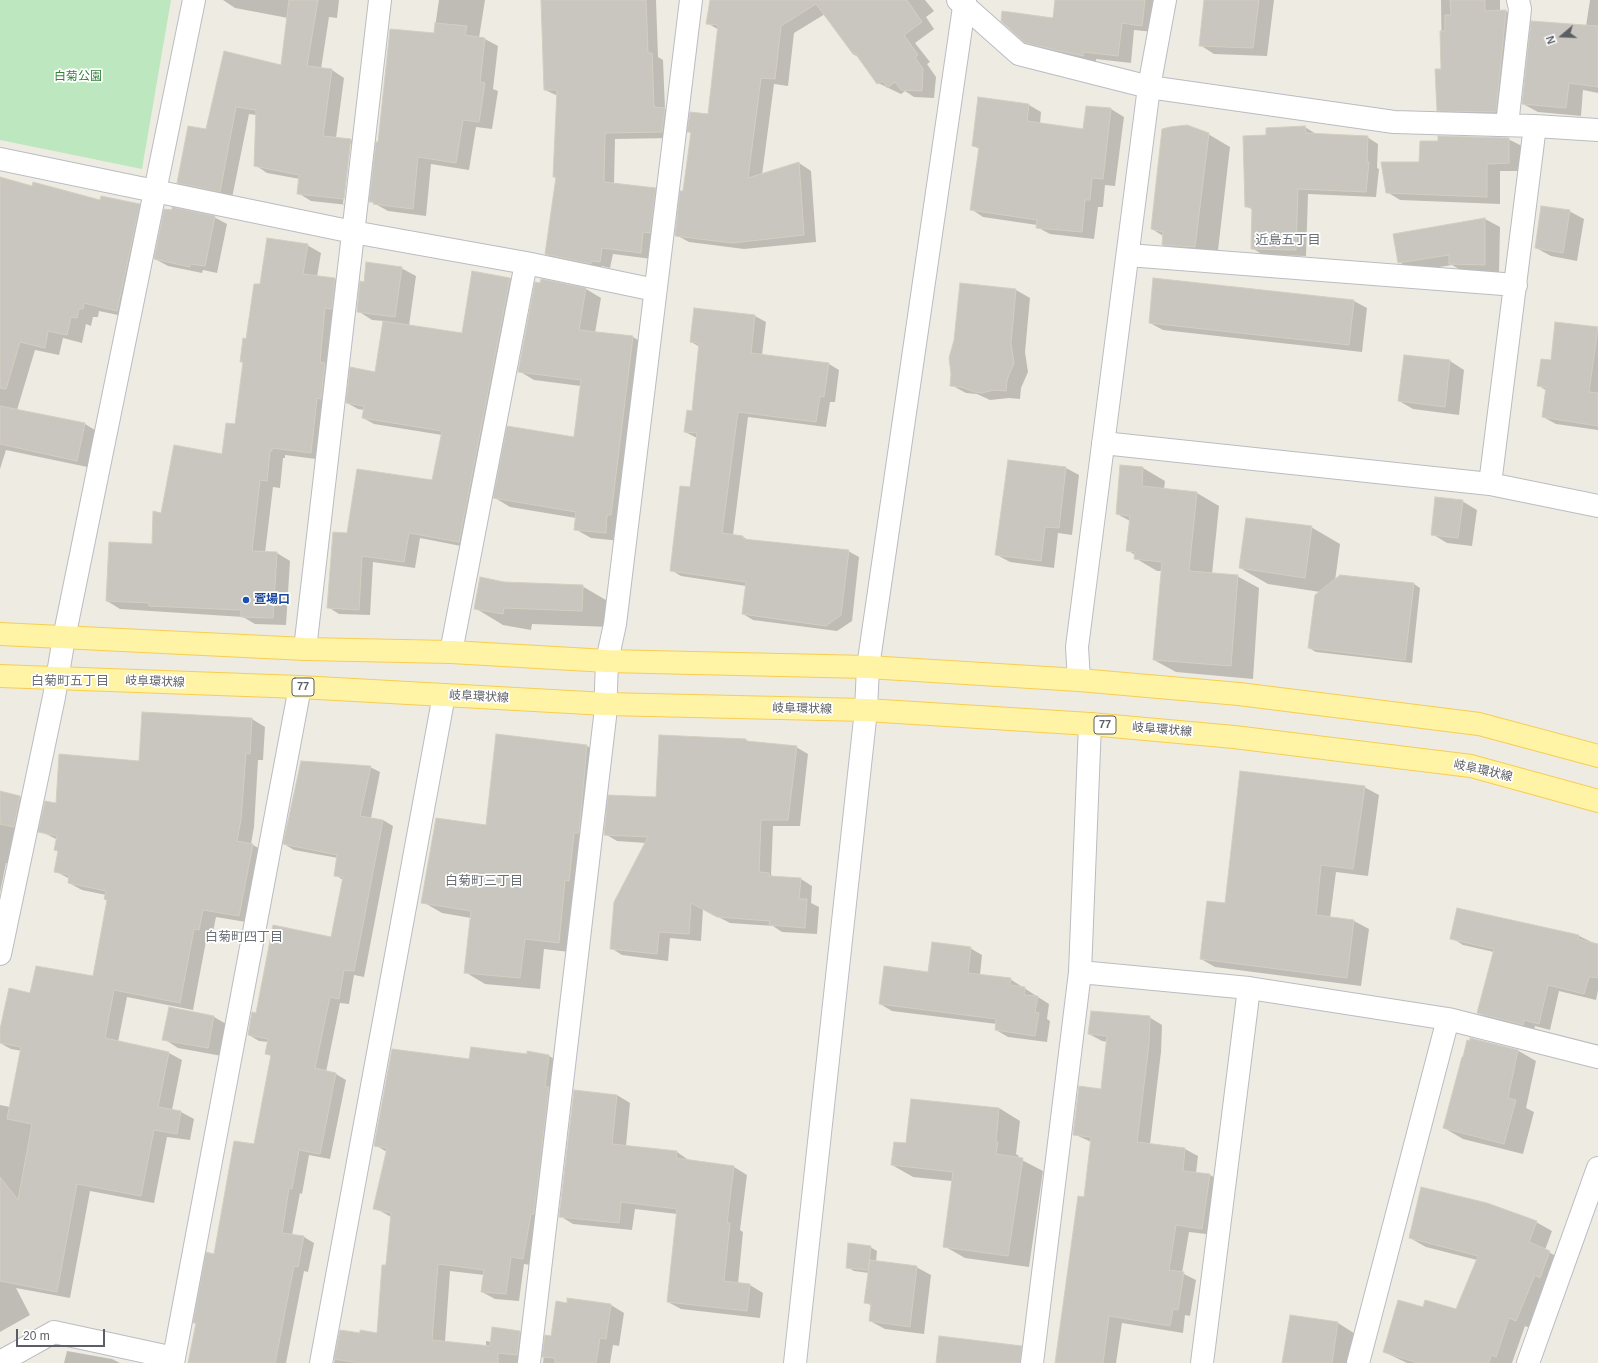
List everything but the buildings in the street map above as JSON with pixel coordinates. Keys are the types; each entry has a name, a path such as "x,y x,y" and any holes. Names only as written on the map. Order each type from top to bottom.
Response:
{"main road":[{"path":"0,634 305,649 451,652 608,661 868,667 1080,680 1239,694 1479,724 1598,756"},
{"name":"岐阜環状線","path":"0,676 300,687 606,704 866,710 1090,724 1234,737 1471,766 1598,801"}],"street":[{"path":"0,954 54,697 64,638 194,0"},
{"path":"305,649 380,0"},
{"path":"529,1363 606,704 608,661 614,624 690,0"},
{"path":"1080,680 1078,647 1149,87 1165,0"},
{"path":"1507,126 1520,9 1518,0"},
{"path":"962,2 1019,54 1149,87 1394,122 1535,126 1598,130"},
{"path":"795,1363 866,710 868,667 962,2"},
{"path":"1490,484 1535,126"},
{"path":"0,159 353,232 526,264 654,290"},
{"path":"1128,255 1516,285"},
{"path":"451,652 526,264"},
{"path":"1104,443 1490,484 1598,506"},
{"path":"0,1362 54,1332 174,1361 300,687"},
{"path":"321,1363 444,695"},
{"path":"1032,1363 1080,972 1090,724"},
{"path":"1080,972 1249,988 1448,1019 1598,1057"},
{"path":"1202,1363 1249,988"},
{"path":"1358,1363 1448,1019"},
{"path":"1528,1363 1598,1168"}],"green space":[{"name":"白菊公園","path":"0,0 171,0 142,169 0,140"}],"place":[{"name":"萱場口","path":"246,600"}],"district":[{"name":"近島五丁目","path":"1288,240"},
{"name":"白菊町五丁目","path":"70,681"},
{"name":"白菊町三丁目","path":"484,881"},
{"name":"白菊町四丁目","path":"244,937"}]}
